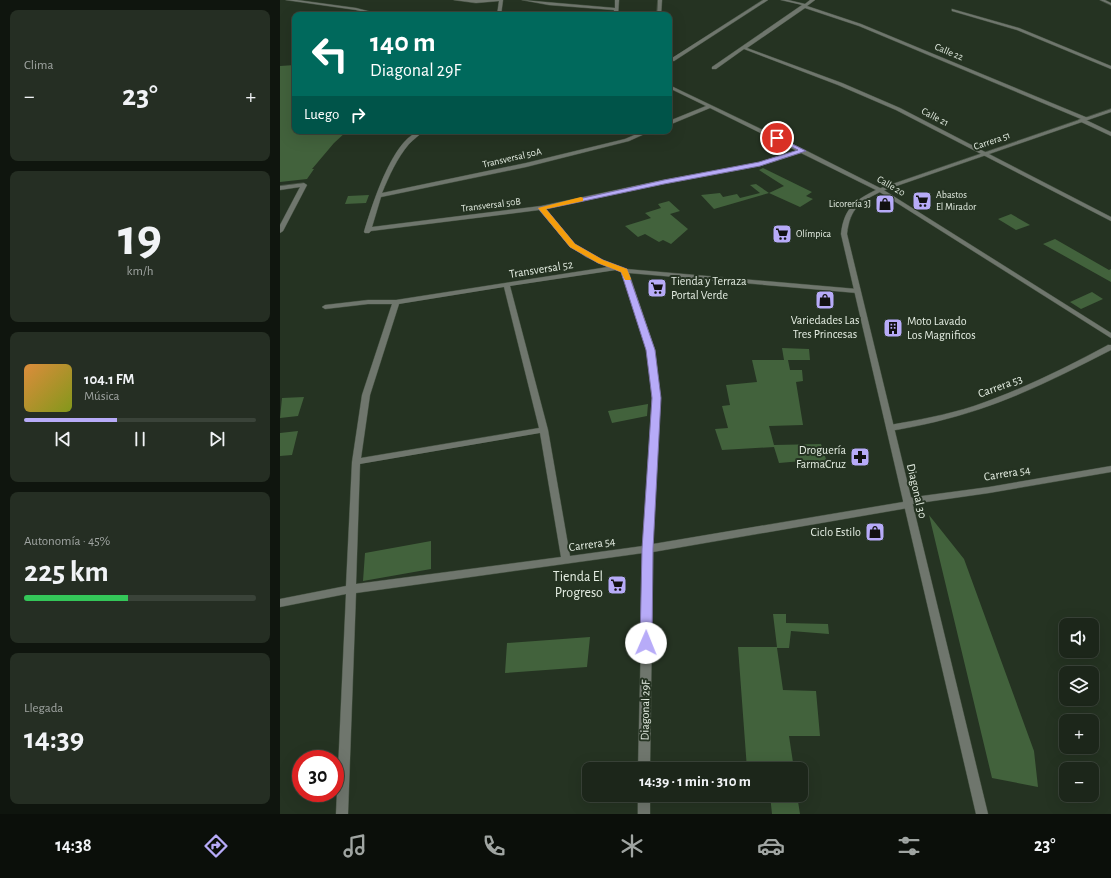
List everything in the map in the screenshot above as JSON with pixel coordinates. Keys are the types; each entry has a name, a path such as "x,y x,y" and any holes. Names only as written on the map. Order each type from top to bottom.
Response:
{"street":[{"path":"288,0 368,12"},
{"path":"456,0 476,2 501,0 499,12"},
{"path":"524,0 549,4 616,9 617,0"},
{"path":"659,12 660,0"},
{"path":"672,60 766,0"},
{"name":"Calle 22","path":"783,0 805,5 860,25 1083,120 1111,134"},
{"path":"714,68 813,0"},
{"path":"1102,0 1111,4"},
{"path":"953,10 1018,29 1111,68"},
{"name":"Calle 21","path":"744,48 840,84 898,109 1111,219"},
{"name":"Calle 20","path":"672,87 880,190 1111,336"},
{"path":"672,122 711,106"},
{"name":"Carrera 51","path":"880,190 1111,110"},
{"path":"378,196 390,170 407,143 418,134"},
{"name":"Transversal 50A","path":"378,196 526,165 626,140 641,134"},
{"name":"Transversal 50B","path":"378,196 367,231 541,208 664,182 760,164 803,151"},
{"path":"280,188 304,185 280,232"},
{"name":"Diagonal 30","path":"880,190 860,200 849,211 844,223 844,234 982,814"},
{"path":"541,208 572,245 588,256 616,268"},
{"name":"Transversal 52","path":"325,307 368,302 396,302 616,268 625,271 858,291"},
{"name":"Diagonal 29F","path":"625,271 651,350 656,398 648,549 644,762"},
{"path":"507,286 544,430 566,561"},
{"path":"342,814 356,462 366,395 396,302"},
{"name":"Carrera 53","path":"890,428 930,421 1001,400 1034,386 1111,347"},
{"path":"356,462 544,430"},
{"name":"Carrera 54","path":"280,603 352,589 648,549 907,503 1111,469"},
{"path":"644,802 644,814"}],"green space":[{"path":"292,65 292,134 344,134 312,169 314,169 307,179 280,182 280,66"},
{"path":"763,168 812,192 806,196 813,199 800,207 769,193 784,186 759,170"},
{"path":"756,184 769,193 714,209 701,195 720,193 723,197 737,194 740,198 760,193 750,185"},
{"path":"369,195 366,203 345,204 348,196"},
{"path":"669,201 680,211 670,214 688,229 671,244 663,240 659,242 645,234 638,237 625,226 651,218 645,213 661,208 658,204"},
{"path":"1011,214 1030,225 1016,230 998,219"},
{"path":"1055,239 1109,270 1111,269 1111,282 1043,244"},
{"path":"1092,292 1103,299 1081,309 1070,302"},
{"path":"782,348 809,349 810,360 788,360 790,370 802,370 803,381 796,382 803,425 769,426 774,445 821,444 828,465 804,467 802,461 779,463 774,447 722,450 715,429 728,428 722,406 730,405 726,385 757,382 752,360 784,360"},
{"path":"304,397 298,416 280,418 282,398"},
{"path":"648,404 647,416 612,423 608,411"},
{"path":"298,431 292,455 280,456 280,433"},
{"path":"929,515 964,559 1034,751 1038,787 992,778"},
{"path":"431,541 431,569 363,581 365,553"},
{"path":"773,614 786,614 786,623 828,624 829,634 791,631 789,648 777,648 783,690 816,691 820,736 789,736 793,762 746,762 738,647 777,647"},
{"path":"590,637 587,667 505,673 507,643"},
{"path":"771,802 798,802 800,814 772,814"}],"slow traffic":[{"path":"581,199 541,208 572,245 600,262 625,271 627,279"}],"place":[{"name":"Abastos El Mirador","path":"922,201"},
{"name":"Licorería 3J","path":"885,204"},
{"name":"Olímpica","path":"782,234"},
{"name":"Tienda y Terraza Portal Verde","path":"657,288"},
{"name":"Variedades Las Tres Princesas","path":"825,300"},
{"name":"Moto Lavado Los Magnificos","path":"893,328"},
{"name":"Droguería FarmaCruz","path":"860,457"},
{"name":"Ciclo Estilo","path":"875,532"},
{"name":"Tienda El Progreso","path":"617,585"}],"route":[{"path":"646,643 648,549 656,398 651,350 642,318 625,271 600,262 572,245 541,208 664,182 760,164 803,151 777,138"}]}
